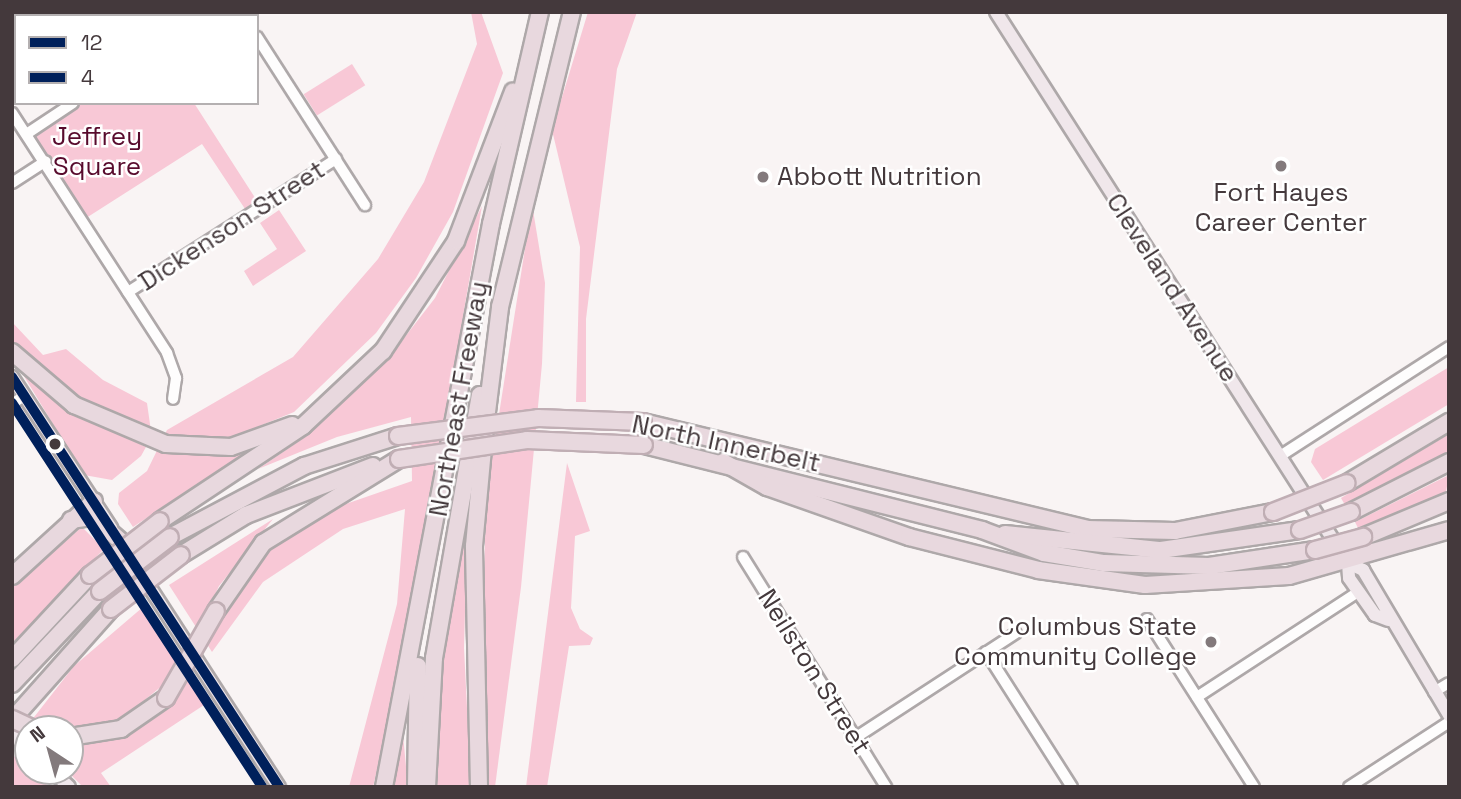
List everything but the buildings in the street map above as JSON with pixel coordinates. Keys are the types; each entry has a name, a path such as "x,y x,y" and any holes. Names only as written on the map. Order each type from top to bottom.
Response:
{"highway":[{"name":"Northeast Freeway","path":"384,787 420,622 532,37 540,12"},
{"name":"Northeast Freeway","path":"479,787 474,546 500,307 525,187 572,12"},
{"path":"12,659 90,575 160,521 322,410 383,351 426,293 466,218 532,37"},
{"path":"427,787 434,658 500,307"},
{"path":"12,352 56,393 126,432 186,448 253,442 322,410"},
{"name":"North Innerbelt","path":"12,684 100,591 170,537 304,466 398,436 538,418 643,422 704,433 831,467 1087,529 1175,531 1273,512 1347,483 1449,422"},
{"name":"North Innerbelt","path":"12,720 111,609 181,555 294,493 399,458 527,440 644,445 723,462 982,530 1044,553 1104,563 1209,566 1301,554 1421,518 1449,504"},
{"path":"84,735 121,729 166,698 216,611 263,542 399,458"},
{"path":"723,462 767,487 867,524 991,561 1145,585 1238,582 1348,563 1432,537 1449,529"},
{"path":"982,530 1161,550 1287,533 1362,508 1449,462"},
{"path":"12,576 94,501"},
{"path":"71,520 93,517 119,540"},
{"path":"416,787 420,622"}],"main road":[{"name":"Cleveland Avenue","path":"996,12 1348,563 1358,592 1375,615 1388,620"},
{"path":"12,377 279,787"},
{"name":"Cleveland Avenue","path":"1348,563 1363,570 1387,606 1388,620 1449,715"}],"street":[{"path":"259,40 365,205"},
{"path":"28,133 70,105"},
{"path":"12,113 46,161 174,368 173,399"},
{"name":"Dickenson Street","path":"128,292 335,159"},
{"path":"12,183 46,161"},
{"path":"1280,456 1449,347"},
{"path":"12,404 24,396"},
{"name":"Neilston Street","path":"743,557 886,787"},
{"path":"1197,697 1358,592"},
{"path":"1147,619 1254,787"},
{"path":"855,738 1016,633"},
{"path":"986,653 1072,787"},
{"path":"1434,692 1449,683"},
{"path":"1349,787 1449,722"}],"green space":[{"path":"471,12 481,12 503,73 453,212 416,278 376,333 294,412 228,439 169,436 167,451 243,454 133,527 118,504 119,493 147,471 167,430 293,357 378,259 424,182 477,44"},
{"path":"588,12 637,12 617,69 586,319 586,402 576,402 580,247 552,130"},
{"path":"352,64 365,85 317,115 304,94"},
{"name":"Jeffrey Square","path":"70,105 195,105 261,207 249,215 202,144 83,220 28,133"},
{"path":"532,204 545,283 542,364 521,587 495,787 489,787 482,664 486,497"},
{"path":"482,206 407,641 373,787 349,787 397,604 405,509 343,529 263,582 212,652 169,585 273,519 219,586 206,614 216,631 234,592 266,549 317,514 412,481 411,417 337,437 258,469 308,435 391,355 435,298"},
{"path":"279,210 306,251 253,286 244,271 277,249 260,223"},
{"path":"12,322 43,355 66,349 103,380 147,403 151,431 80,400 12,342"},
{"path":"1449,367 1449,404 1323,480 1311,462 1315,449"},
{"path":"19,368 73,412 146,447 141,456 112,480 84,475"},
{"path":"1449,434 1449,453 1345,505 1341,498"},
{"path":"567,463 590,531 575,536 571,608 580,629 593,638 590,645 569,646 547,787 526,787"},
{"path":"1449,475 1446,492 1358,528 1355,522"},
{"path":"82,527 104,549 12,643 12,587"},
{"path":"461,538 467,538 464,648 471,787 434,787 439,670"},
{"path":"143,607 204,705 101,773 111,787 83,787 84,742 106,740 150,720 184,688 174,676 118,722 84,728 84,715 36,715 74,666"},
{"path":"403,735 408,787 391,787"},
{"path":"12,754 14,785 50,787 12,787"}],"transit line":[{"name":"12","path":"12,377 279,787"},
{"name":"4","path":"12,403 262,787"}],"place":[{"name":"Fort Hayes Career Center","path":"1281,166"},
{"name":"Abbott Nutrition","path":"763,177"},
{"name":"Columbus State Community College","path":"1211,642"}]}
